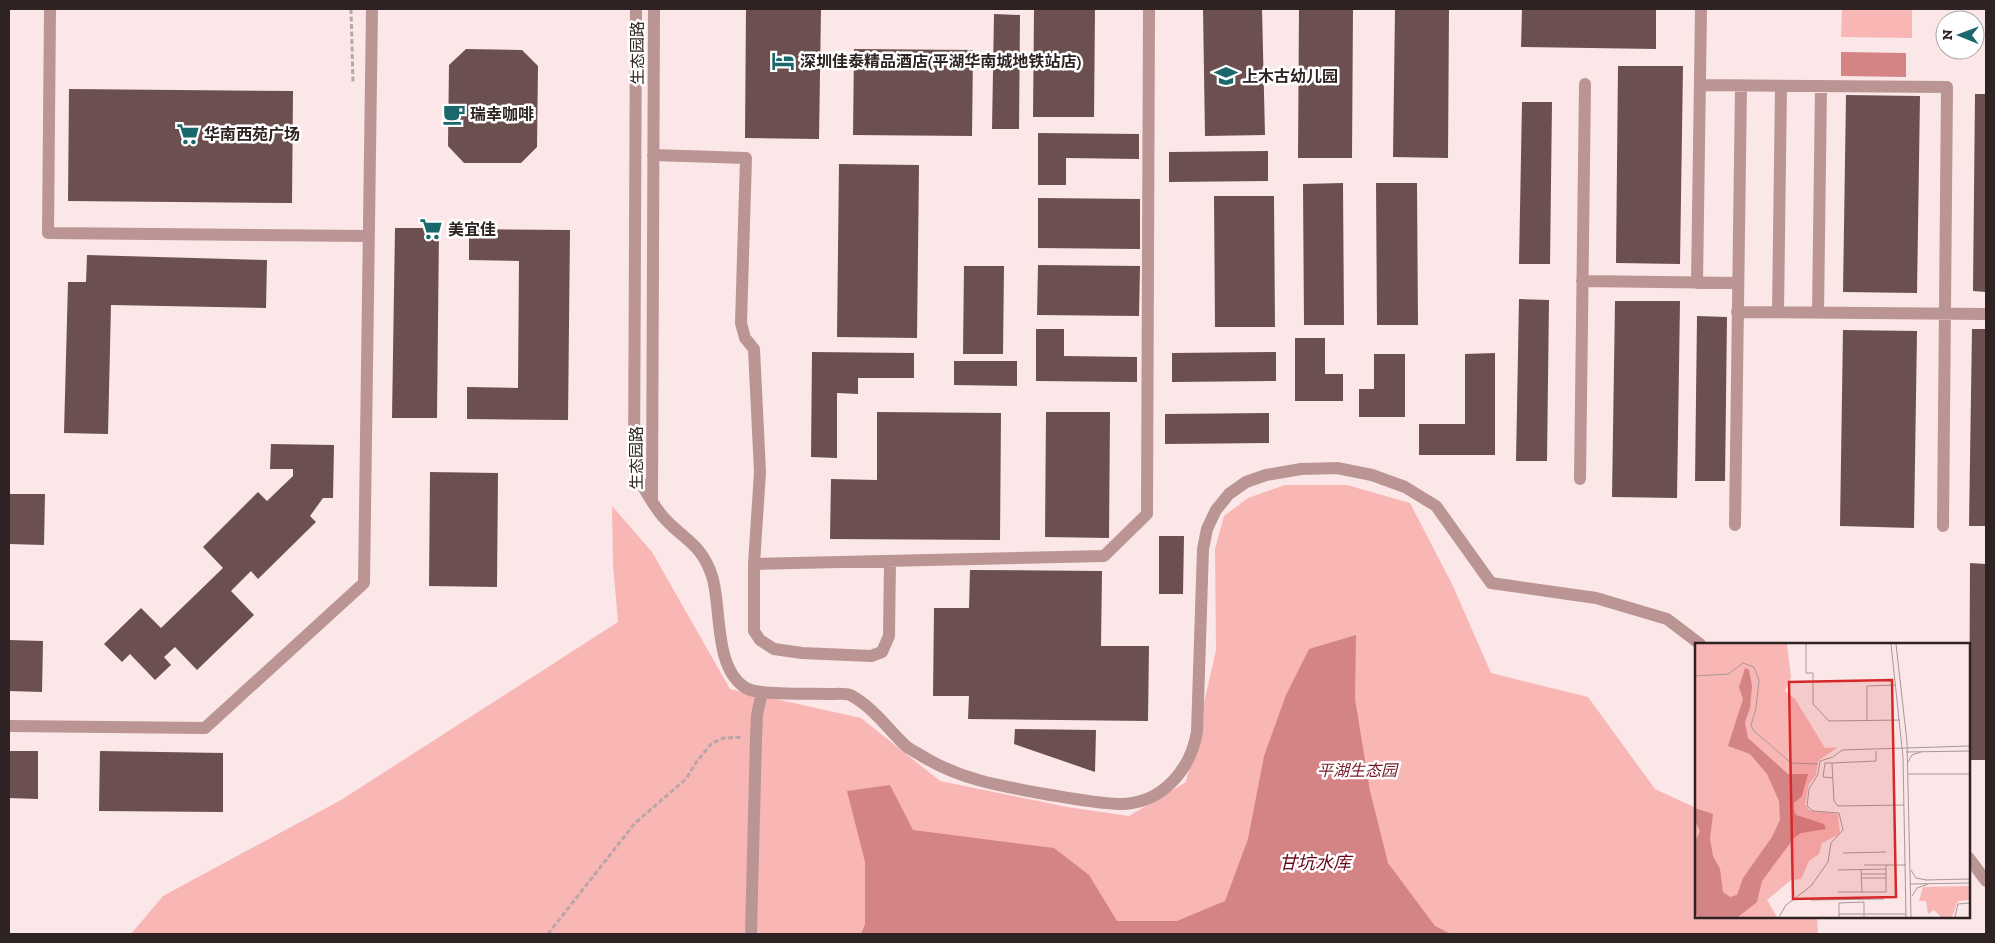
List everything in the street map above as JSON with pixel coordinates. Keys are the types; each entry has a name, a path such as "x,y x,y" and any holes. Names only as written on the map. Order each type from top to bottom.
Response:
{"street":[{"path":"50,9 48,233 369,236"},
{"path":"9,726 205,728 364,582 372,9"},
{"name":"生态园路","path":"636,9 634,471 652,500"},
{"name":"生态园路","path":"652,500 654,9"},
{"path":"754,564 1104,556 1147,514 1149,9"},
{"path":"1697,283 1701,9"},
{"path":"1580,479 1585,84"},
{"path":"1700,85 1947,87 1943,526"},
{"path":"1735,525 1741,86"},
{"path":"1778,312 1781,86"},
{"path":"1818,313 1821,87"},
{"path":"653,155 746,158 741,323 745,338 754,349 760,472 754,564 754,631 760,640 774,649 802,653 871,656 882,652 889,636 890,561"},
{"path":"1582,281 1738,283"},
{"path":"1738,312 1986,314"},
{"path":"652,500 666,520 690,540 704,557 712,575 717,594 718,627 722,652 734,676 746,688 762,692 850,695 874,710 908,747 948,769 988,784 1069,798 1119,804 1143,800 1160,792 1175,780 1187,764 1197,732 1203,549 1207,529 1216,510 1225,499 1246,482 1266,475 1301,468 1337,468 1372,475 1405,487 1436,506 1491,583 1596,598 1668,619 1699,643"},
{"path":"751,934 757,715 762,692"},
{"path":"1970,859 1986,881"}],"path":[{"path":"351,9 353,82"},
{"path":"548,934 635,823 686,779 697,761 712,743 724,738 756,737"}],"green space":[{"path":"1842,9 1912,9 1912,38 1841,37"},
{"name":"平湖生态园","path":"1285,485 1347,485 1410,503 1452,584 1491,673 1588,697 1655,789 1695,808 1695,918 1817,918 1818,934 131,934 163,896 341,800 618,622 613,565 612,506 652,552 730,689 861,718 940,781 1067,807 1129,816 1186,782 1216,650 1215,549 1224,516 1248,498"}],"water":[{"path":"1841,52 1906,53 1906,77 1841,76"},
{"name":"甘坑水库","path":"1356,635 1355,699 1370,791 1388,863 1435,926 1451,934 861,934 865,924 865,862 847,791 890,785 913,830 1054,848 1089,875 1117,921 1177,921 1225,901 1248,839 1264,756 1286,695 1309,649"}],"building":[{"path":"746,9 821,9 819,139 745,138"},
{"path":"1034,9 1095,9 1094,117 1033,117"},
{"path":"1203,9 1262,9 1265,135 1205,136"},
{"path":"1299,9 1353,9 1352,158 1298,158"},
{"path":"1395,9 1449,9 1448,158 1393,157"},
{"path":"1522,9 1656,9 1656,49 1521,47"},
{"path":"994,14 1020,15 1019,129 992,129"},
{"path":"466,49 522,50 538,66 537,147 521,163 464,163 448,146 449,65"},
{"path":"854,49 973,50 972,136 853,135"},
{"path":"1618,66 1683,66 1680,264 1616,263"},
{"path":"69,89 293,91 292,203 68,201"},
{"path":"1975,94 1986,94 1986,292 1973,291"},
{"path":"1846,95 1920,96 1917,293 1843,292"},
{"path":"1522,102 1552,102 1550,264 1519,264"},
{"path":"1038,133 1139,134 1139,159 1066,158 1066,185 1038,185"},
{"path":"1268,151 1268,181 1169,182 1169,152"},
{"path":"839,164 919,165 917,338 837,337"},
{"path":"1343,183 1344,325 1304,325 1303,184"},
{"path":"1376,183 1417,183 1418,325 1377,325"},
{"path":"1214,196 1274,196 1275,327 1215,327"},
{"path":"1038,198 1140,199 1140,249 1038,248"},
{"path":"395,228 439,228 437,418 392,418"},
{"path":"469,229 570,230 568,420 467,419 467,387 518,388 519,261 469,260"},
{"path":"87,255 267,260 266,308 111,305 108,434 64,433 68,282 86,282"},
{"path":"1038,265 1140,266 1139,316 1037,315"},
{"path":"964,266 1004,266 1003,354 963,354"},
{"path":"1519,299 1549,300 1547,461 1516,461"},
{"path":"1615,301 1680,301 1677,498 1612,497"},
{"path":"1697,316 1727,317 1725,481 1695,481"},
{"path":"1036,329 1064,329 1064,356 1137,357 1137,382 1036,381"},
{"path":"1972,329 1986,329 1986,526 1969,526"},
{"path":"1843,330 1917,331 1914,528 1840,526"},
{"path":"1295,338 1325,338 1325,374 1343,374 1343,401 1295,401"},
{"path":"812,352 914,353 914,378 858,378 858,394 837,393 837,458 811,457"},
{"path":"1276,352 1276,381 1172,382 1172,353"},
{"path":"1495,353 1495,455 1419,455 1419,424 1465,424 1465,354"},
{"path":"1374,354 1405,354 1405,417 1359,417 1359,389 1374,389"},
{"path":"954,361 1017,361 1017,386 954,385"},
{"path":"877,412 1001,413 1000,540 830,539 831,479 877,480"},
{"path":"1046,412 1110,412 1109,538 1045,537"},
{"path":"1269,413 1269,443 1165,444 1165,414"},
{"path":"271,444 334,445 333,498 323,498 310,516 316,522 258,579 251,571 231,591 254,615 197,670 175,647 164,657 171,665 155,680 130,654 122,662 104,644 141,608 161,628 223,568 203,547 258,492 267,501 293,476 293,469 270,469"},
{"path":"430,472 498,473 497,587 429,586"},
{"path":"9,494 45,494 44,545 9,544"},
{"path":"1159,536 1184,536 1183,594 1159,594"},
{"path":"1970,563 1986,564 1986,760 1970,760"},
{"path":"970,570 1102,571 1101,646 1149,646 1148,721 968,719 969,696 933,696 934,608 969,608"},
{"path":"9,640 43,641 42,692 9,691"},
{"path":"1015,729 1096,730 1095,772 1014,744"},
{"path":"9,751 38,751 38,799 9,798"},
{"path":"100,751 223,753 223,812 99,811"}],"place":[{"name":"深圳佳泰精品酒店(平湖华南城地铁站店)","path":"783,61"},
{"name":"上木古幼儿园","path":"1226,76"},
{"name":"瑞幸咖啡","path":"454,114"},
{"name":"华南西苑广场","path":"188,134"},
{"name":"美宜佳","path":"431,229"}]}
